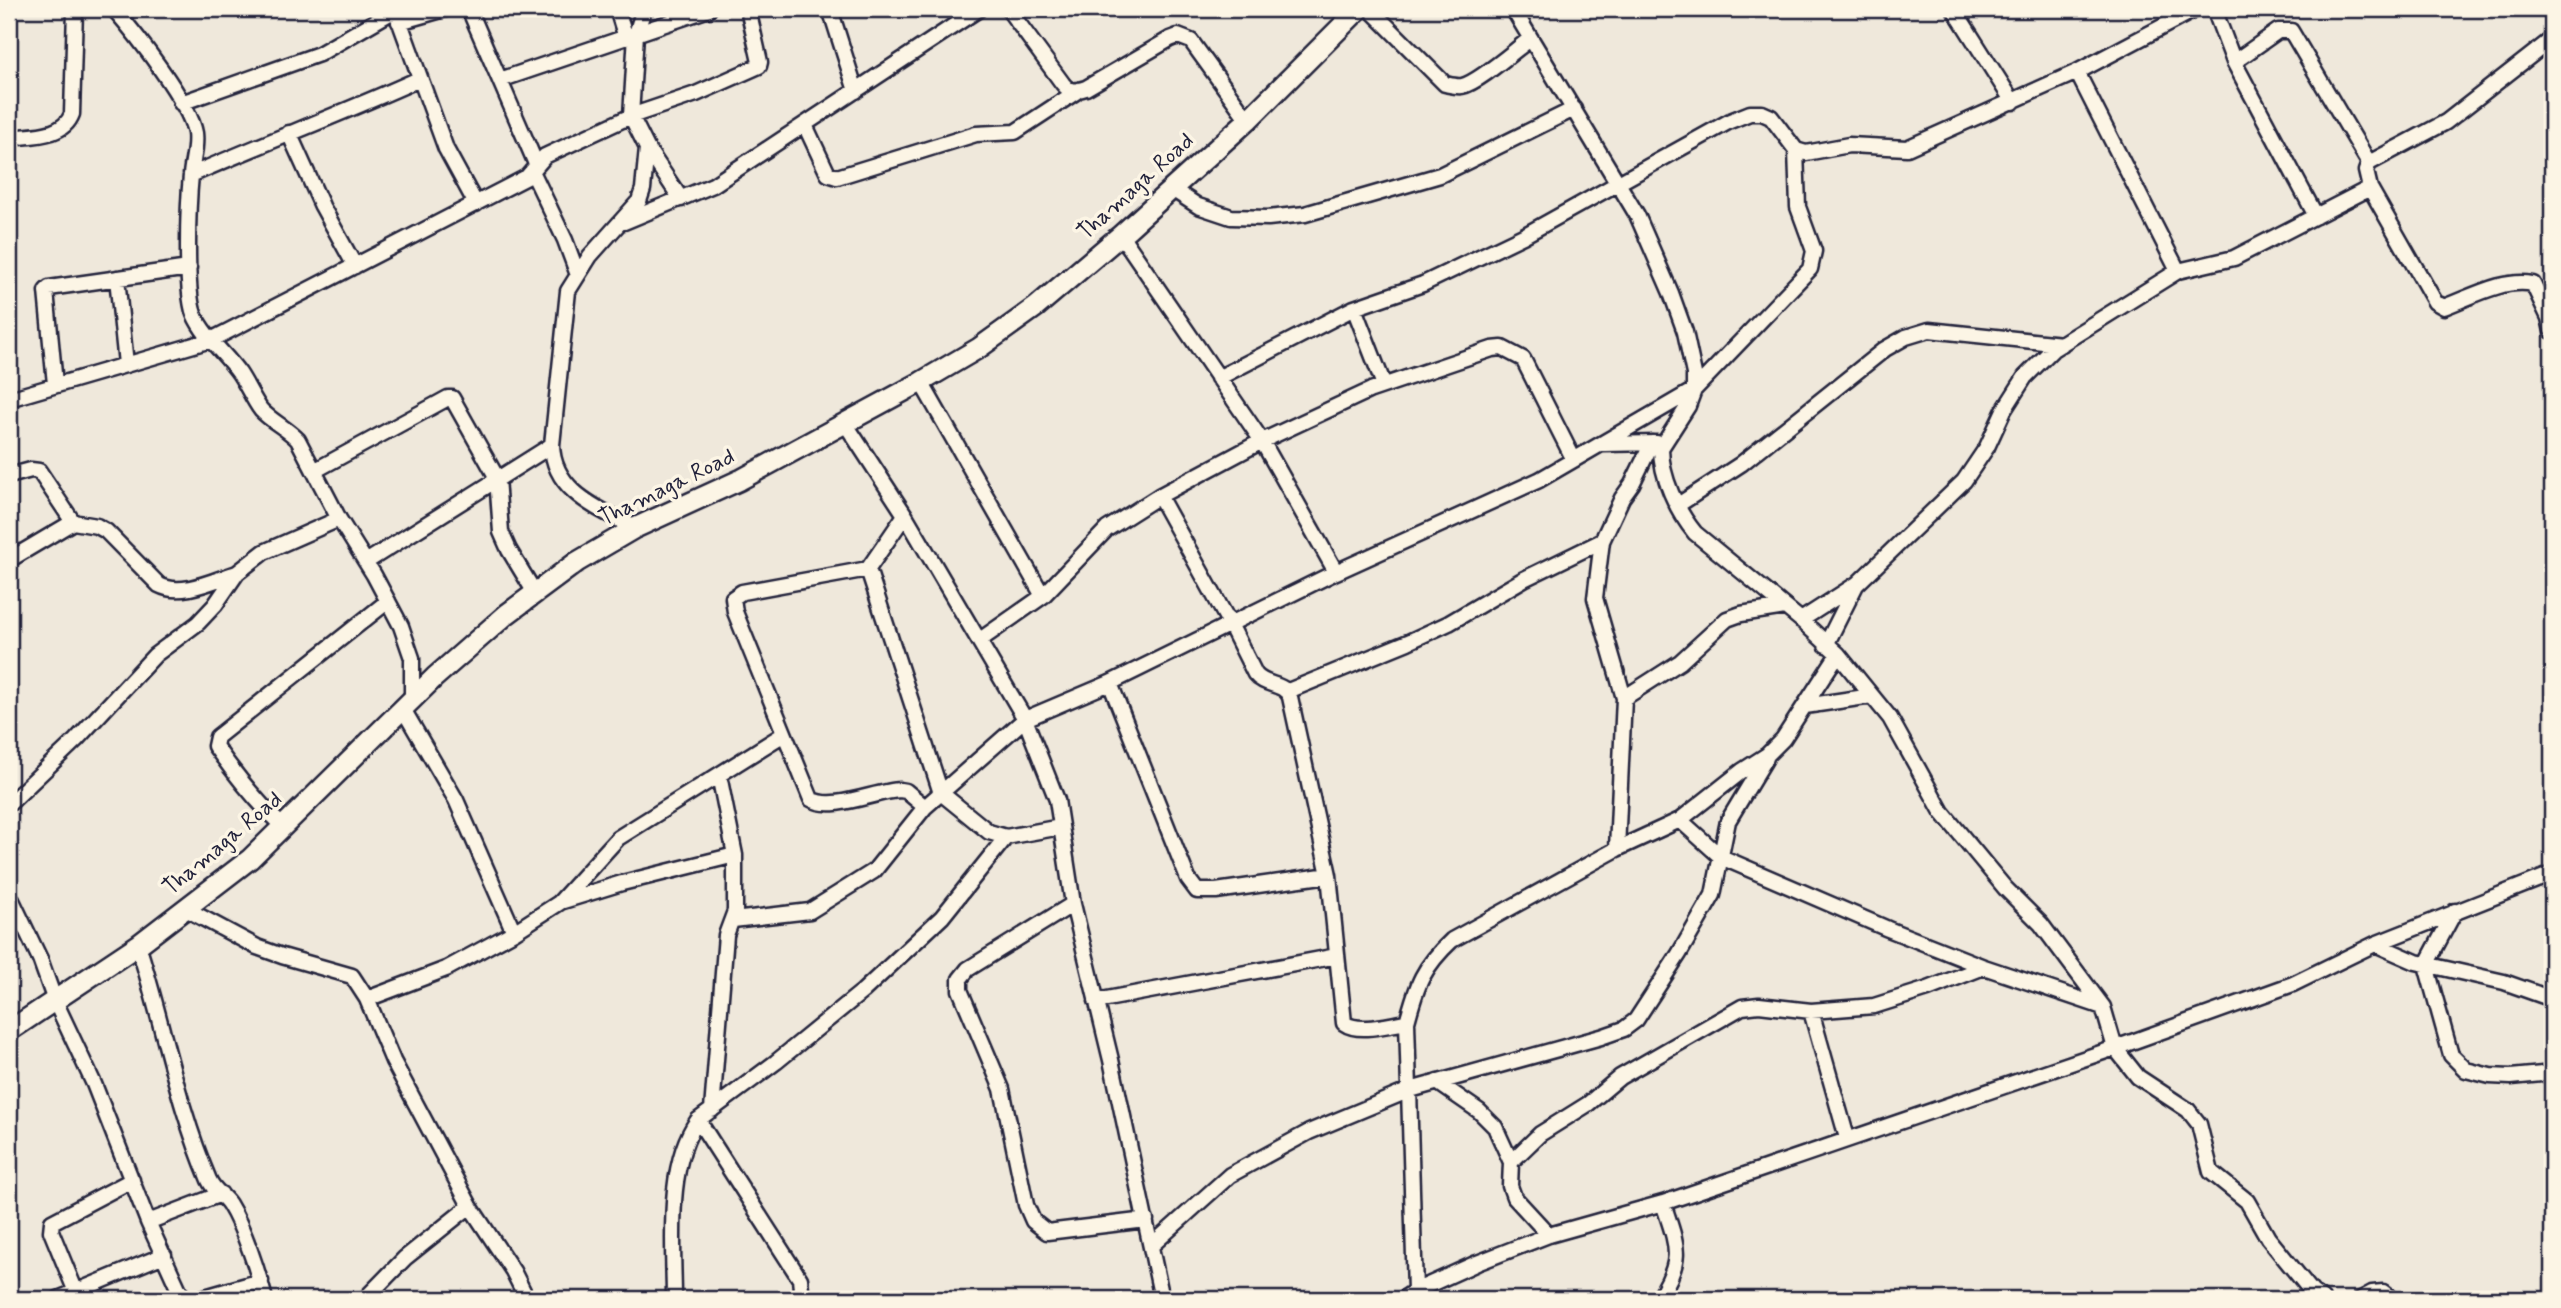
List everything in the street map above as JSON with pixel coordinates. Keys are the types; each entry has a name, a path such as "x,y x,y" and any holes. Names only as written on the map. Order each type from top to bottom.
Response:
{"main road":[{"name":"Thamaga Road","path":"9,1031 138,945 250,859 407,705 506,614 577,562 635,528 740,480 921,382 979,348 1036,307 1121,235 1248,120 1359,9"}],"street":[{"path":"9,138 57,132 69,122 72,114 75,9"},
{"path":"114,9 141,40 195,130 189,268 194,313 211,340 238,372 262,411 289,430 298,440 339,519 401,626 412,658 407,705 456,800 514,932"},
{"path":"181,103 319,54 396,14 445,9"},
{"path":"469,9 578,275"},
{"path":"617,9 631,36"},
{"path":"644,9 631,36 631,116 647,148 681,199"},
{"path":"500,80 709,9"},
{"path":"9,399 211,340 527,177 545,156 631,116 696,94 758,66 760,62 748,9"},
{"path":"830,9 856,91"},
{"path":"619,223 713,185 979,9"},
{"path":"1008,9 1063,85 1076,92"},
{"path":"1370,9 1445,84 1453,86 1474,81 1530,39"},
{"path":"1513,9 1637,215 1685,332 1694,374 1694,390 1689,406 1658,443 1622,498 1602,541 1595,598 1624,698 1617,849"},
{"path":"1954,9 2013,102"},
{"path":"1796,150 1807,153 1849,145 1907,148 2077,72 2196,9"},
{"path":"2214,9 2234,62 2316,216"},
{"path":"396,14 446,149 476,204"},
{"path":"2234,62 2278,32 2291,31 2369,163 2367,171 2370,188 2435,302 2444,307 2502,286 2533,284 2552,331"},
{"path":"805,125 828,174 837,177 976,134 1015,132 1076,92 1170,39 1185,37 1191,41 1248,120"},
{"path":"2369,163 2446,122 2552,39"},
{"path":"2077,72 2178,271"},
{"path":"191,175 358,107 419,79"},
{"path":"1172,189 1198,206 1231,218 1305,214 1440,175 1574,109"},
{"path":"733,920 802,913 818,908 880,866 925,807 1025,719 1110,683 1336,572 1539,480 1694,390 1810,269 1814,251 1798,207 1796,150 1771,117 1762,113 1750,113 1730,121 1523,236 1423,284 1354,308 1218,378"},
{"path":"289,133 322,206 355,267"},
{"path":"635,528 579,498 554,465 552,445 568,291 590,256 639,201 643,189 647,148"},
{"path":"1801,620 1857,584 1964,481 1987,447 2004,410 2025,377 2053,349 2178,271 2234,258 2370,188"},
{"path":"1121,235 1262,441 1336,572"},
{"path":"55,384 46,291 49,288 189,268"},
{"path":"117,278 126,364"},
{"path":"1354,308 1384,385"},
{"path":"1678,505 1741,464 1885,349 1906,337 1929,330 2062,344"},
{"path":"980,640 1043,596 1107,529 1158,496 1262,441 1384,385 1409,379 1492,349 1502,348 1522,359 1573,458"},
{"path":"921,382 1043,596"},
{"path":"314,471 448,398 454,400 497,478 501,532 535,593"},
{"path":"845,423 905,515 1025,719 1057,800 1073,904 1152,1245 1162,1299"},
{"path":"1658,443 1678,505 1695,533 1801,620 1832,649 1872,696 1890,718 1942,812 2005,888 2041,925 2103,1007 2115,1048 2138,1077 2188,1110 2199,1124 2211,1172 2247,1201 2268,1238 2312,1292 2322,1299"},
{"path":"1603,444 1658,443"},
{"path":"366,562 552,445"},
{"path":"9,476 31,470 39,471 73,522"},
{"path":"1158,496 1230,624 1250,666 1261,681 1288,691 1419,638 1524,579 1602,541"},
{"path":"905,515 867,569 742,592 733,598 735,612 813,802 838,802 900,790 925,807"},
{"path":"9,804 76,740 155,655 198,623 215,605 237,573 264,552 339,519"},
{"path":"9,560 73,522 97,526 106,531 159,585 168,590 178,590 237,573"},
{"path":"867,569 941,793 989,832 1006,837 1061,827"},
{"path":"1857,584 1832,649 1805,706 1783,739 1767,755 1741,771 1680,820 1617,849 1452,940 1436,954 1416,986 1407,1022 1410,1090 1409,1295 1549,1235 1663,1203 2293,984 2375,944 2552,874"},
{"path":"283,827 253,799 215,746 217,737 388,601"},
{"path":"1624,698 1680,662 1727,619 1785,607"},
{"path":"1110,683 1188,879 1197,891 1216,891 1329,875"},
{"path":"1288,691 1329,875 1344,1023 1358,1027 1407,1022"},
{"path":"1805,706 1872,696"},
{"path":"367,999 446,969 514,932 559,903 618,838 784,734"},
{"path":"1152,1245 1230,1175 1309,1132 1410,1090 1601,1037 1624,1029 1636,1020 1713,895 1728,821 1767,755"},
{"path":"712,1110 726,935 735,911 735,855 719,775"},
{"path":"1680,820 1721,856 1888,929 1984,967 2103,1007"},
{"path":"674,1299 674,1197 687,1137 698,1120 776,1062 863,991 942,917 1006,837"},
{"path":"559,903 622,883 735,855"},
{"path":"9,894 94,1084 148,1222 183,1299"},
{"path":"1073,904 968,969 960,979 960,990 1002,1089 1026,1205 1033,1221 1046,1232 1146,1220"},
{"path":"186,909 241,939 270,951 352,976 367,999 383,1041 470,1206 513,1271 527,1299"},
{"path":"2455,911 2426,965 2451,1055 2466,1070 2490,1076 2552,1073"},
{"path":"2375,944 2426,965 2504,982 2552,999"},
{"path":"138,945 154,995 177,1087 210,1182 233,1210 261,1281 265,1299"},
{"path":"1096,1001 1337,956"},
{"path":"1511,1162 1540,1134 1588,1104 1620,1077 1742,1007 1759,1005 1811,1011 1874,1006 1984,967"},
{"path":"1811,1011 1847,1138"},
{"path":"1437,1082 1487,1117 1495,1127 1511,1162 1510,1186 1514,1197 1549,1235"},
{"path":"698,1120 800,1279 802,1299"},
{"path":"76,1292 51,1231 52,1222 132,1181"},
{"path":"148,1222 221,1194"},
{"path":"1658,1299 1675,1269 1678,1256 1663,1203"},
{"path":"365,1299 405,1258 470,1206"},
{"path":"58,1299 164,1255"},
{"path":"198,1299 261,1281"},
{"path":"2361,1299 2372,1293 2383,1292 2392,1299"}]}
